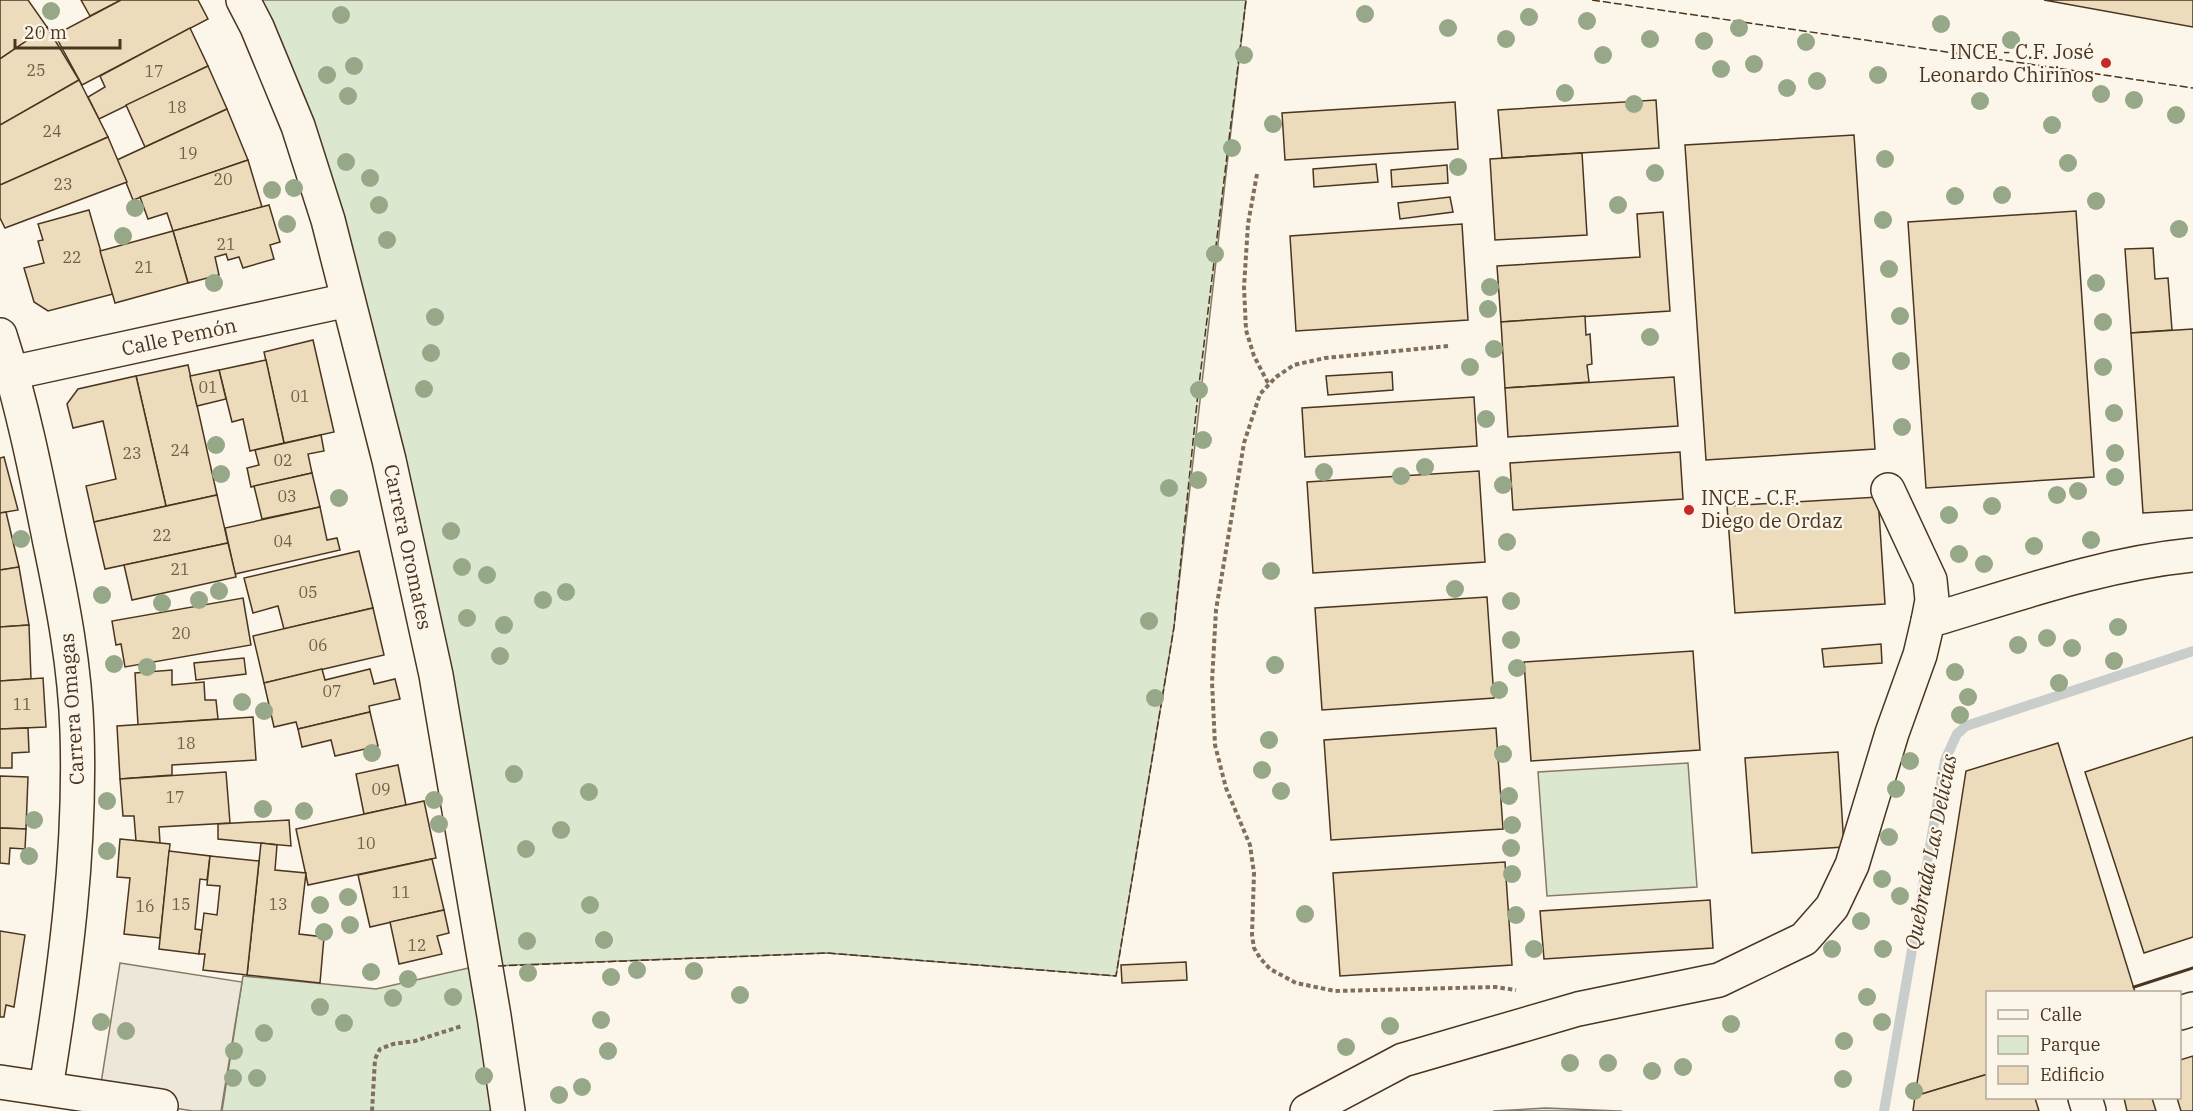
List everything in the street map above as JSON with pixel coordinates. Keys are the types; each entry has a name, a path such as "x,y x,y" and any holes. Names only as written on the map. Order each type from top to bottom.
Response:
{"street":[{"name":"Carrera Oromates","path":"243,0 257,27 298,126 328,220 389,460 436,675 508,1111"},
{"name":"Calle Pemón","path":"11,373 348,300"},
{"name":"Carrera Omagas","path":"0,335 24,420 66,620 77,731 78,792 69,934 46,1088"},
{"path":"1307,1111 1403,1060 1578,1009 1719,980 1804,939 1832,907 1852,865 1892,733 1920,655 1932,600 1930,580 1888,490"},
{"path":"1928,621 2104,569 2149,560 2193,555"},
{"path":"0,1082 161,1106"}],"path":[{"path":"1257,174 1248,224 1244,287 1246,330 1254,356 1269,385"},
{"path":"1448,346 1325,358 1294,365 1276,377 1260,394 1244,443 1216,610 1212,681 1215,745 1226,788 1250,845 1254,873 1252,935 1254,948 1265,963 1284,977 1311,987 1335,992 1495,987 1517,990"},
{"path":"372,1111 375,1059 380,1049 393,1044 415,1041 494,1016"}],"green space":[{"path":"243,0 1246,0 1174,627 1116,976 827,953 489,966 389,460"},
{"path":"1688,763 1697,887 1547,896 1538,772"},
{"path":"482,965 504,1111 222,1111 243,976 376,989"},
{"path":"1546,1108 1619,1111 1493,1111"}],"shaded area":[{"path":"120,963 242,982 221,1111 193,1111 99,1096"}],"building":[{"path":"0,0 28,0 47,27 0,59"},
{"path":"81,0 121,0 90,16"},
{"path":"121,0 198,0 208,19 82,85 55,35"},
{"path":"2044,0 2193,0 2193,27"},
{"path":"47,27 79,80 0,125 0,59"},
{"path":"190,28 208,66 99,119 88,97 105,87 100,76"},
{"path":"208,66 227,109 145,147 126,105"},
{"path":"79,80 108,137 0,185 0,125"},
{"path":"1656,100 1659,148 1502,158 1498,110"},
{"path":"1455,102 1458,149 1285,160 1282,113"},
{"path":"227,109 248,160 133,200 117,160"},
{"path":"1854,135 1875,449 1706,460 1685,145"},
{"path":"108,137 127,182 5,228 0,218 0,185"},
{"path":"1582,153 1587,235 1495,240 1490,159"},
{"path":"248,160 262,207 173,231 167,213 148,219 140,197"},
{"path":"1376,164 1378,182 1314,187 1313,169"},
{"path":"1447,165 1448,183 1392,187 1391,170"},
{"path":"1450,197 1453,212 1400,219 1398,203"},
{"path":"269,205 280,242 270,245 274,259 243,268 239,257 228,260 226,254 215,257 219,275 188,283 173,231"},
{"path":"89,210 113,294 48,311 34,302 24,268 44,263 38,241 43,240 38,224"},
{"path":"2076,211 2094,477 1926,488 1908,222"},
{"path":"1663,212 1670,311 1501,322 1497,266 1640,257 1637,214"},
{"path":"1462,224 1468,320 1296,331 1290,236"},
{"path":"173,231 188,283 115,303 100,251"},
{"path":"2153,248 2155,279 2168,278 2172,330 2131,333 2125,249"},
{"path":"1585,316 1586,335 1590,334 1592,364 1587,365 1589,382 1505,388 1501,322"},
{"path":"2193,329 2193,510 2143,513 2131,333"},
{"path":"313,340 334,432 284,443 264,352"},
{"path":"266,360 284,443 250,451 243,419 232,422 219,370"},
{"path":"188,365 217,495 166,506 136,376"},
{"path":"219,370 226,399 197,406 190,376"},
{"path":"1392,372 1393,390 1328,395 1326,376"},
{"path":"136,376 166,506 94,522 86,486 116,479 103,421 73,428 67,404 78,389"},
{"path":"1674,377 1678,426 1508,437 1505,388"},
{"path":"1474,397 1477,446 1305,457 1302,408"},
{"path":"321,435 324,451 308,454 312,473 251,487 247,468 259,465 255,450"},
{"path":"1680,452 1683,499 1513,510 1510,463"},
{"path":"4,457 18,510 0,513 0,458"},
{"path":"1479,471 1485,562 1313,573 1307,482"},
{"path":"312,473 320,507 262,519 254,486"},
{"path":"217,495 228,543 105,569 94,522"},
{"path":"1878,497 1885,604 1735,613 1727,506"},
{"path":"320,507 327,540 337,538 340,550 235,574 225,528"},
{"path":"6,512 19,567 0,570 0,513"},
{"path":"228,543 236,577 132,600 124,565"},
{"path":"359,551 373,608 284,629 278,606 253,613 244,578"},
{"path":"19,567 29,625 0,627 0,570"},
{"path":"1487,597 1494,698 1322,710 1315,608"},
{"path":"243,598 251,645 125,667 121,644 116,645 112,621"},
{"path":"373,608 384,655 264,683 253,636"},
{"path":"29,625 31,679 0,681 0,627"},
{"path":"1881,644 1882,663 1824,667 1822,649"},
{"path":"1693,651 1700,750 1531,761 1524,662"},
{"path":"244,658 246,674 196,680 194,663"},
{"path":"322,669 325,680 370,669 374,684 395,679 400,699 369,706 370,712 298,729 296,722 274,727 264,683"},
{"path":"172,670 172,685 204,682 205,700 216,700 218,719 138,725 135,673"},
{"path":"43,678 46,727 0,729 0,681"},
{"path":"370,712 378,746 335,756 331,740 302,747 298,729"},
{"path":"253,717 256,760 172,765 172,775 120,779 117,726"},
{"path":"28,728 29,752 12,753 12,768 0,768 0,729"},
{"path":"1496,728 1503,829 1331,840 1324,740"},
{"path":"2193,737 2193,937 2144,953 2085,772"},
{"path":"2058,743 2135,991 1986,991 1986,1075 1915,1096 1966,771"},
{"path":"1838,752 1844,847 1752,853 1745,758"},
{"path":"398,765 406,805 364,814 356,774"},
{"path":"226,772 230,823 159,827 160,843 136,841 134,816 123,816 120,779"},
{"path":"0,776 28,777 26,829 0,828"},
{"path":"424,801 436,858 308,885 296,829"},
{"path":"289,820 291,846 218,839 218,824"},
{"path":"0,828 26,829 25,849 10,848 9,864 0,863"},
{"path":"120,839 170,844 160,938 124,934 130,878 117,877"},
{"path":"261,843 277,845 275,870 306,873 299,934 324,937 320,983 247,975"},
{"path":"169,851 210,856 207,880 200,879 195,929 202,930 199,954 159,949"},
{"path":"210,856 259,861 247,975 203,970 205,954 199,954 204,913 217,915 220,886 207,885"},
{"path":"432,859 444,910 370,927 358,875"},
{"path":"1505,862 1512,965 1340,976 1333,873"},
{"path":"1710,900 1713,948 1544,959 1540,911"},
{"path":"444,910 449,933 437,936 442,954 399,964 390,922"},
{"path":"0,931 25,935 14,1007 6,1005 4,1017 0,1017"},
{"path":"1186,962 1187,980 1122,983 1121,965"},
{"path":"2193,1056 2193,1111 2181,1111 2177,1099 2181,1099 2181,1060"},
{"path":"1986,1075 1986,1099 2035,1099 2039,1111 1913,1111 1915,1096"},
{"path":"2124,1099 2152,1099 2156,1111 2127,1111"}],"waterway":[{"name":"Quebrada Las Delicias","path":"1884,1111 1945,760 1957,734 1966,726 2193,651"}],"fence":[{"path":"498,966 827,953 1116,976 1174,627 1198,393 1246,0"},
{"path":"1592,0 2193,88"}],"wall":[{"path":"2134,987 2193,968"}],"place":[{"name":"INCE - C.F. José Leonardo Chirinos","path":"2106,63"},
{"name":"INCE - C.F. Diego de Ordaz","path":"1689,510"}]}
